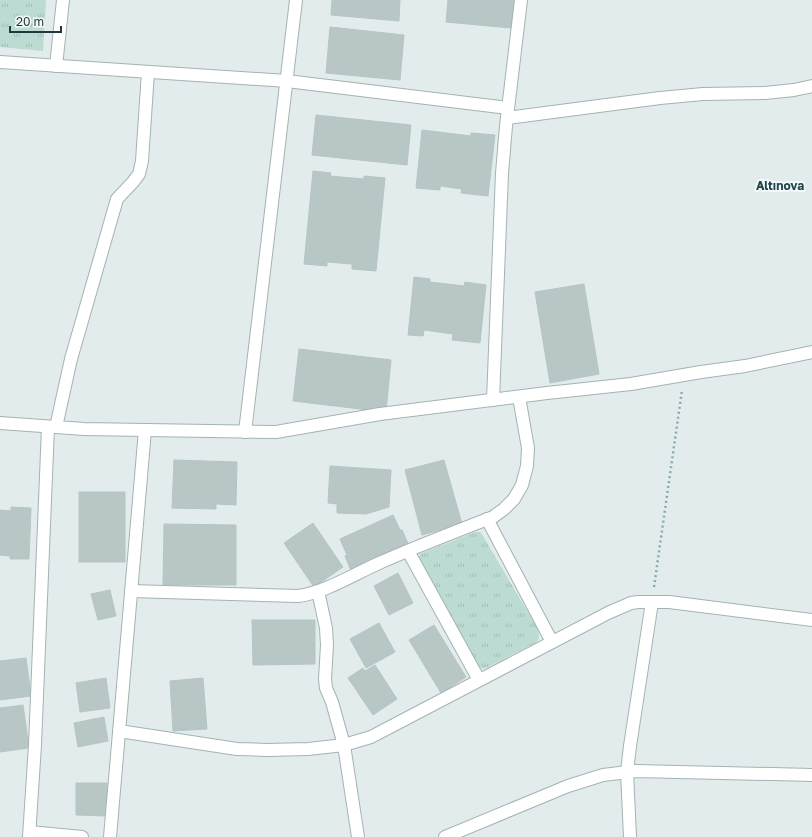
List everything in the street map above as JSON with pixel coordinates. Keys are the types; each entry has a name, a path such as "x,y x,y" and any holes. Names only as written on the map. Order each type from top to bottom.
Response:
{"street":[{"path":"56,66 63,0"},
{"path":"245,432 296,0"},
{"path":"493,400 500,201 507,113 521,0"},
{"path":"0,62 287,81 507,113 704,94 794,90 812,86"},
{"path":"82,837 29,835 52,427 117,199 139,174 142,161 148,72"},
{"path":"0,423 84,430 276,432 380,414 519,396 631,384 745,366 812,352"},
{"path":"131,591 305,595 318,591 408,551 493,517 514,499 522,485 527,466 528,448 519,396"},
{"path":"110,837 145,430"},
{"path":"487,519 552,642"},
{"path":"408,551 479,680"},
{"path":"318,591 326,628 326,688 332,702 344,745 358,837"},
{"path":"119,731 223,747 254,750 308,749 344,745 372,737 552,642 624,606 638,602 669,602 812,620"},
{"path":"630,837 627,772 652,602"},
{"path":"445,837 568,786 603,775 636,771 812,775"}],"path":[{"path":"652,602 684,375"}],"green space":[{"path":"0,0 46,0 43,51 0,47"},
{"path":"475,532 480,532 483,536 536,626 539,634 539,639 536,643 486,668 480,668 477,665 418,558 422,553"}],"building":[{"path":"332,0 400,0 399,21 331,15"},
{"path":"448,0 514,0 511,28 446,22"},
{"path":"330,27 404,35 400,80 326,73"},
{"path":"316,115 411,125 407,165 312,155"},
{"path":"422,130 471,136 471,133 495,135 488,196 461,193 462,189 440,186 440,190 416,188"},
{"path":"313,171 331,173 330,176 364,179 364,176 385,178 376,271 352,269 352,264 327,262 327,266 304,264"},
{"path":"414,277 430,279 430,282 464,286 465,282 486,285 480,343 452,340 453,334 424,330 423,336 408,335"},
{"path":"584,284 599,374 550,383 535,292"},
{"path":"299,349 391,360 386,412 293,401"},
{"path":"174,460 237,462 236,505 216,504 216,509 172,508"},
{"path":"444,460 462,524 422,535 405,470"},
{"path":"330,466 391,470 389,507 366,514 337,513 337,504 328,503"},
{"path":"79,492 125,492 125,562 79,562"},
{"path":"11,507 31,508 29,559 10,559 10,556 0,555 0,510 11,511"},
{"path":"393,515 409,546 351,571 345,556 347,555 340,539"},
{"path":"313,523 343,567 314,587 284,543"},
{"path":"164,524 236,525 236,585 163,585"},
{"path":"398,573 413,603 389,615 374,586"},
{"path":"110,590 116,616 98,620 91,594"},
{"path":"252,620 315,620 315,664 253,665"},
{"path":"379,623 395,652 366,668 350,639"},
{"path":"434,625 466,677 441,693 409,640"},
{"path":"26,658 31,696 0,700 0,661"},
{"path":"375,665 397,699 373,715 348,678 363,668 365,671"},
{"path":"106,678 110,708 80,712 76,683"},
{"path":"203,678 207,729 173,731 170,681"},
{"path":"23,705 29,748 0,752 0,708"},
{"path":"104,717 108,741 78,747 74,723"},
{"path":"76,783 107,783 106,816 76,815"}],"district":[{"name":"Altınova","path":"780,186"}]}
